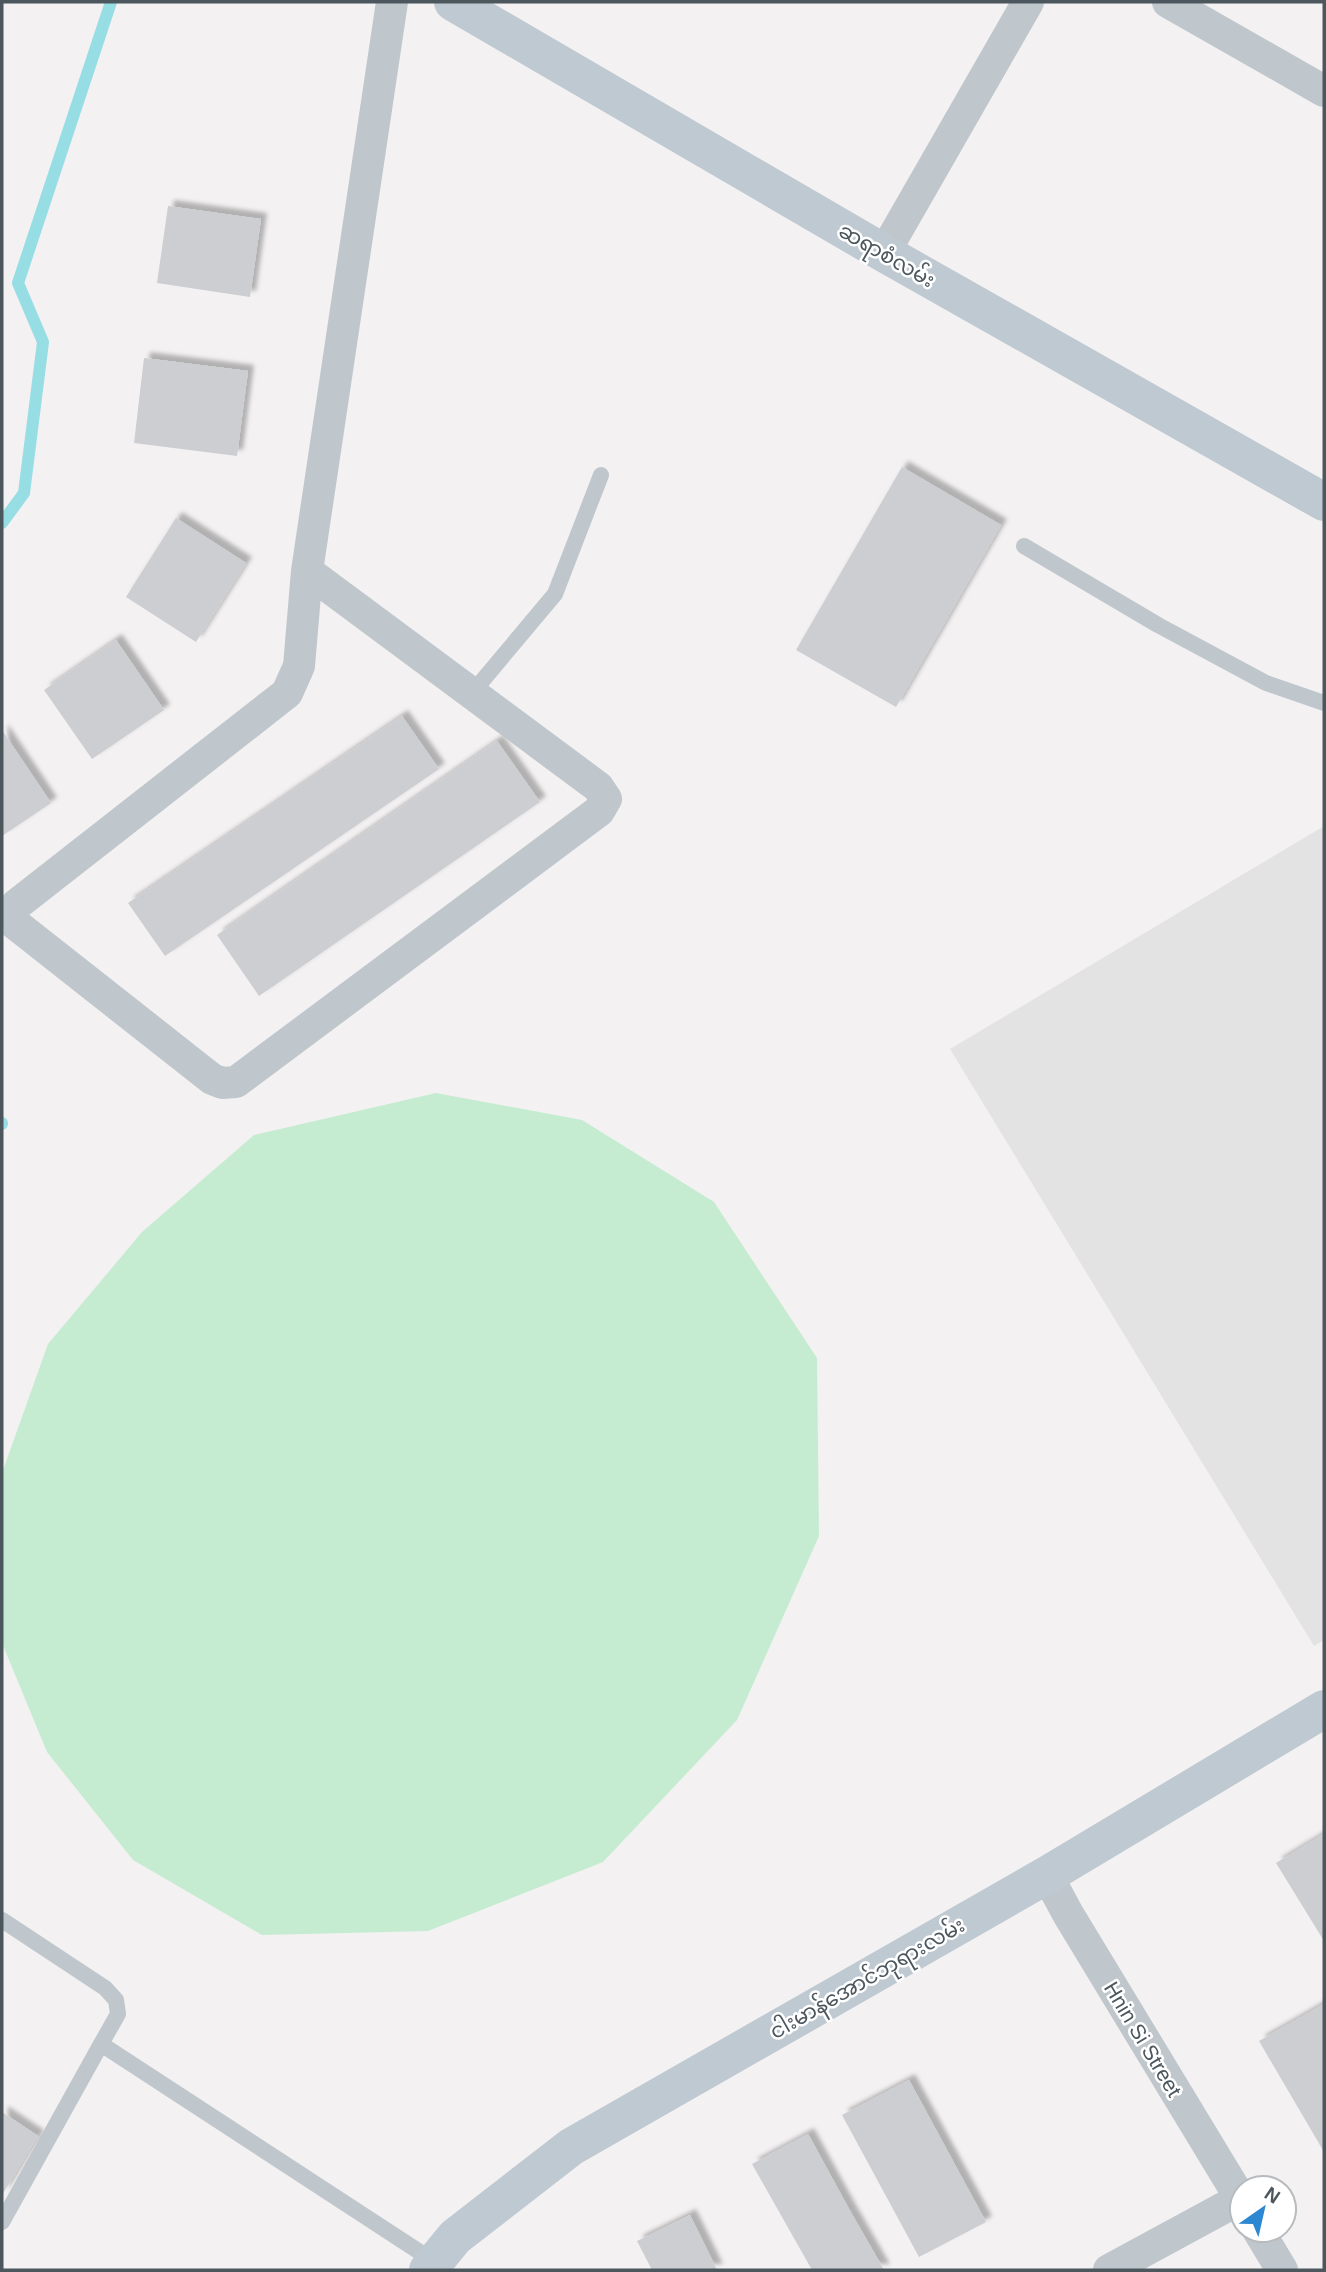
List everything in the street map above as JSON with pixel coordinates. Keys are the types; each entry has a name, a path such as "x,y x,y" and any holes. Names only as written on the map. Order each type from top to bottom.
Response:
{"main road":[{"name":"ဆရာစံလမ်း","path":"453,2 884,253 1324,502"},
{"name":"ငါးမာန်အောင်ဘုရားလမ်း","path":"432,2266 455,2237 571,2147 1047,1875 1324,1709"}],"street":[{"path":"307,570 598,787 606,799 599,811 236,1082 222,1083 212,1079 13,923 12,914 16,905 287,693 299,666 307,570 392,2"},
{"path":"884,253 1028,2"},
{"path":"1168,2 1323,88"},
{"name":"Hnin Si Street","path":"1047,1875 1228,2179"},
{"path":"1109,2270 1228,2207"},
{"path":"1266,2244 1282,2270"}],"lane":[{"path":"472,693 555,594 601,475"},
{"path":"1024,546 1158,625 1266,683 1324,703"},
{"path":"2,1920 105,1988 116,2000 118,2014 2,2222"},
{"path":"101,2044 432,2266"}],"shaded area":[{"path":"1324,826 1324,1640 1314,1646 950,1049"}],"green space":[{"path":"436,1093 582,1120 714,1202 817,1358 819,1536 737,1720 603,1862 428,1931 262,1935 133,1860 47,1752 2,1643 2,1473 48,1344 142,1232 254,1135"}],"building":[{"path":"168,206 261,219 250,297 157,283"},
{"path":"144,358 248,371 237,456 134,443"},
{"path":"902,467 1001,525 896,707 796,650"},
{"path":"176,518 246,563 196,642 126,597"},
{"path":"116,640 164,710 92,759 44,690"},
{"path":"402,716 439,769 165,956 128,903"},
{"path":"2,730 51,803 2,836"},
{"path":"497,741 540,802 259,996 217,935"},
{"path":"1324,1834 1324,1941 1276,1863"},
{"path":"1324,2004 1324,2152 1259,2041"},
{"path":"909,2080 986,2222 919,2257 842,2115"},
{"path":"2,2112 38,2136 2,2195"},
{"path":"808,2134 884,2270 812,2270 752,2164"},
{"path":"690,2215 717,2270 652,2270 637,2241"}],"waterway":[{"path":"2,523 24,493 43,342 18,283 111,2"}]}
